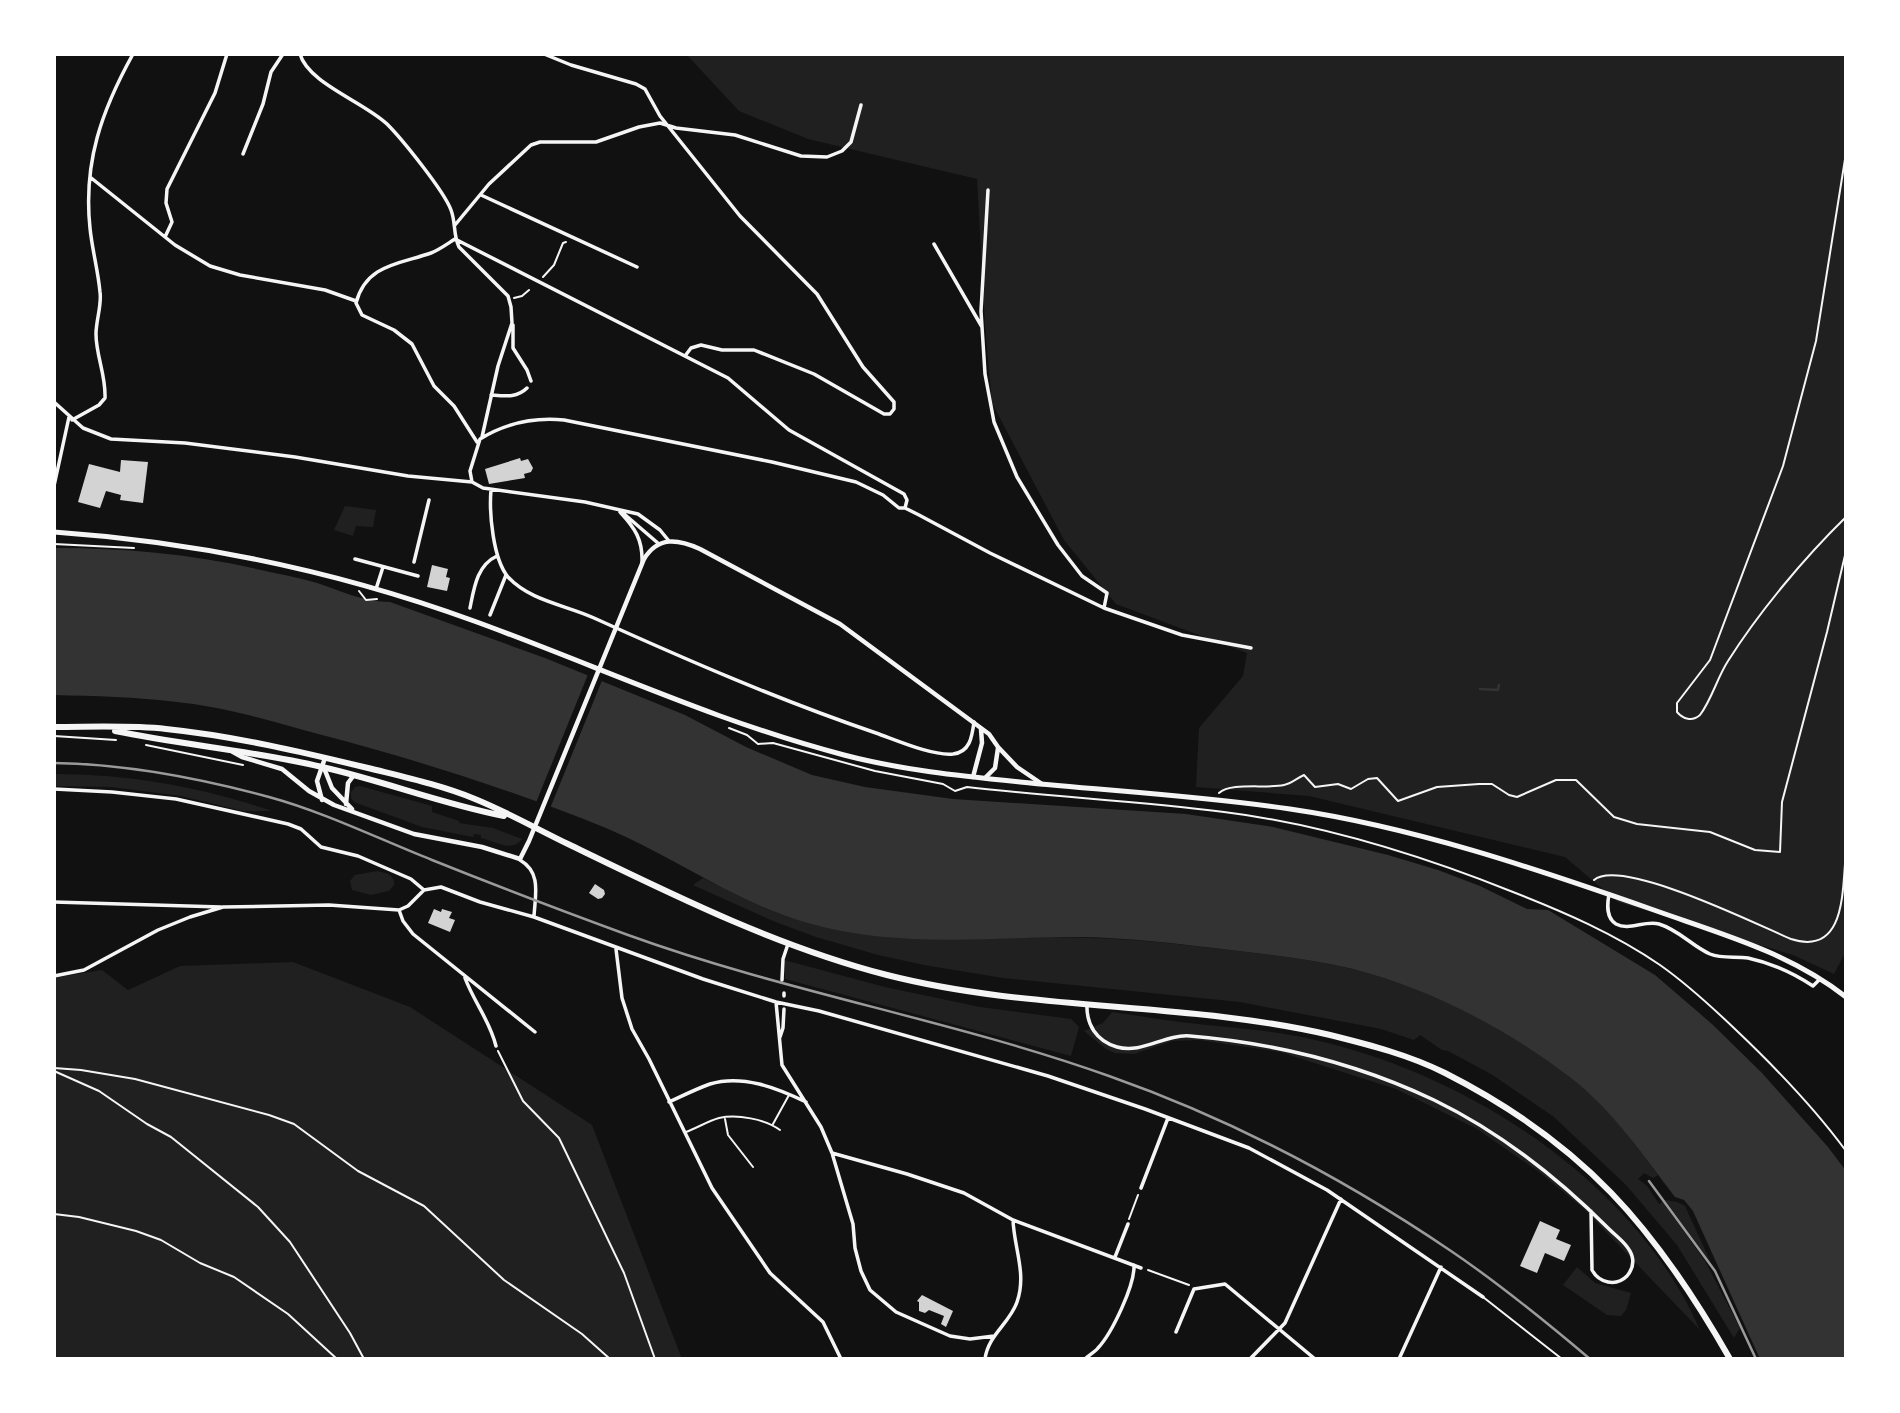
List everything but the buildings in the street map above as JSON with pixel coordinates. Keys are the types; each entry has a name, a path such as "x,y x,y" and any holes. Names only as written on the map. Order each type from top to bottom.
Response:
{"main road":[{"path":"54,532 161,543 240,556 376,589 471,620 705,711 781,737 871,761 973,777 1294,810 1408,833 1591,888 1772,953 1821,978 1846,997"},
{"path":"54,727 164,729 263,745 426,783 474,798 672,894 788,944 889,976 950,989 1222,1016 1313,1031 1397,1054 1466,1084 1519,1114 1546,1133 1613,1193 1672,1265 1730,1359"},
{"path":"100,728 323,767 464,808 513,818"}],"street":[{"path":"71,418 99,405 105,398 104,372 96,335 100,294 89,225 90,177 95,143 104,111 133,54"},
{"path":"165,237 172,222 166,203 167,189 215,93 227,54"},
{"path":"243,154 263,104 271,72 283,54"},
{"path":"300,54 308,71 360,104 390,128 447,202 455,225 455,239 461,250 510,299 514,326 513,348 531,380"},
{"path":"544,54 641,86 667,125 744,221 817,294 863,367 894,402 894,409 890,414 884,414 814,374 754,350 701,345 691,348 685,356"},
{"path":"455,225 493,181 536,143 550,140 592,142 660,123 735,135 801,156 827,157 851,142 861,105"},
{"path":"90,177 165,237 201,261 223,271 325,290 356,301"},
{"path":"988,190 981,303 985,374 994,422 1008,459 1064,554 1082,576 1107,593 1104,608"},
{"path":"481,195 637,267"},
{"path":"455,239 738,384 789,430 900,491 907,498 905,508"},
{"path":"455,239 434,252 380,269 369,280 356,301 357,309 362,315 394,330 412,344 432,383 454,405 477,442"},
{"path":"934,244 983,328"},
{"path":"482,437 512,323"},
{"path":"491,395 513,396 527,388"},
{"path":"54,402 87,431 102,437 240,450 432,482 472,482 478,487 585,502 638,514 660,530 668,541"},
{"path":"54,486 71,418"},
{"path":"472,482 470,471 477,442 482,437 526,420 545,418 822,473 863,485 883,495 899,508 905,508 1104,608 1182,635 1251,648"},
{"path":"491,489 498,556 506,575 523,590 575,609 712,671 787,701 917,747 954,754 970,743 974,722"},
{"path":"414,562 429,500"},
{"path":"618,510 630,517 659,544"},
{"path":"618,510 640,538 642,565"},
{"path":"520,859 633,583 647,554 659,544 668,541 685,543 700,549 840,624 974,722 994,738 998,747 1017,767 1043,784"},
{"path":"470,608 479,575 485,565 498,556"},
{"path":"355,559 418,576"},
{"path":"376,589 383,566"},
{"path":"491,615 506,575"},
{"path":"973,777 982,743 981,728"},
{"path":"985,778 995,768 998,747"},
{"path":"231,751 288,772 322,800 414,834 482,847 520,859 535,876 534,917"},
{"path":"322,800 317,780 325,758"},
{"path":"323,767 332,788 353,811"},
{"path":"346,805 348,783 354,775"},
{"path":"54,789 167,797 288,824 301,829 325,849 358,856 411,880 424,890"},
{"path":"54,902 223,907 329,905 399,911 424,890 441,887 776,1002 809,1008 1048,1076 1249,1148 1341,1199 1483,1297"},
{"path":"1609,894 1608,913 1619,925 1628,926 1647,921 1676,930 1713,955 1749,958 1785,971 1814,986 1821,978"},
{"path":"54,976 84,970 158,930 223,907"},
{"path":"399,911 409,929 535,1032"},
{"path":"782,980 783,959 788,944"},
{"path":"616,949 622,995 630,1024 712,1188 769,1273 823,1322 841,1359"},
{"path":"464,976 471,994 492,1028 496,1046"},
{"path":"776,1002 782,1065 806,1102 832,1153 853,1224 861,1271 870,1290 896,1312 950,1336 970,1339 994,1336"},
{"path":"1087,1004 1086,1017 1090,1027 1103,1040 1116,1046 1136,1048 1171,1037 1186,1036 1274,1047 1314,1056 1412,1090 1458,1113 1510,1145 1554,1177 1591,1211 1631,1253 1633,1266 1626,1277 1619,1281 1602,1280 1592,1270 1591,1211"},
{"path":"779,1039 783,1028 784,1009"},
{"path":"669,1102 710,1084 730,1080 752,1083 806,1102"},
{"path":"1141,1188 1167,1118"},
{"path":"832,1153 964,1193 1013,1220 1141,1268"},
{"path":"1250,1359 1285,1323 1341,1199"},
{"path":"985,1359 986,1349 1017,1302 1022,1268 1014,1239 1013,1220"},
{"path":"1115,1257 1128,1224"},
{"path":"1085,1359 1098,1348 1113,1325 1126,1296 1134,1265"},
{"path":"1399,1359 1441,1267"},
{"path":"1176,1332 1196,1288 1228,1285 1315,1359"}],"lane":[{"path":"773,1125 789,1094"},
{"path":"685,1132 717,1118 737,1118 773,1125 780,1130"},
{"path":"725,1118 728,1135 753,1167"},
{"path":"1483,1297 1562,1359"}],"path":[{"path":"1846,153 1816,341 1783,466 1710,660 1677,702 1675,709 1682,717 1692,719 1700,715 1728,662 1754,625 1816,548 1846,517"},
{"path":"542,278 554,265 564,242 584,243"},
{"path":"510,299 522,296 529,290"},
{"path":"54,544 138,548"},
{"path":"1216,800 1221,790 1227,788 1286,785 1304,775 1315,787 1338,784 1351,789 1368,779 1377,778 1398,800 1437,787 1492,784 1517,797 1556,780 1576,780 1614,817 1637,824 1710,832 1755,850 1780,852 1782,802 1846,551"},
{"path":"350,589 360,592 369,601 378,597"},
{"path":"54,736 119,740"},
{"path":"142,745 247,766"},
{"path":"943,784 955,790 967,787 1224,812 1273,821 1389,848 1442,864 1555,908 1660,965 1703,999 1785,1077 1815,1110 1846,1151"},
{"path":"1591,888 1598,877 1619,876 1649,881 1791,939 1812,942 1826,936 1835,924 1843,888 1846,852"},
{"path":"496,1046 523,1101 559,1138 624,1273 655,1359"},
{"path":"54,1070 99,1091 187,1149 258,1208 290,1242 364,1359"},
{"path":"54,1070 81,1070 135,1079 294,1124 358,1171 424,1206 505,1280 582,1334 610,1359"},
{"path":"1128,1224 1141,1188"},
{"path":"54,1214 79,1216 136,1231 234,1277 288,1314 337,1359"},
{"path":"1141,1268 1196,1288"}],"shaded area":[{"path":"686,54 1846,54 1846,951 1834,974 1793,955 1618,902 1565,857 1309,796 1196,787 1199,728 1243,676 1247,653 1116,604 1064,540 992,403 977,179 808,139 739,111"},
{"path":"345,506 376,510 373,527 356,526 353,536 334,530"},
{"path":"54,548 132,551 235,564 308,580 364,599 390,602 545,658 685,715 746,747 812,775 865,787 953,799 1186,814 1273,827 1438,870 1480,886 1527,909 1548,910 1655,975 1712,1024 1762,1073 1846,1171 1846,1359 1760,1359 1693,1211 1684,1200 1675,1197 1614,1119 1586,1091 1546,1060 1494,1027 1439,999 1382,977 1336,965 1198,946 1083,937 907,939 838,930 778,913 631,839 571,814 394,755 214,707 146,699 54,695"},
{"path":"54,774 138,779 219,795 272,811 243,811 181,796 111,787 54,786"},
{"path":"360,786 432,806 432,812 459,823 493,828 522,839 508,846 481,838 481,835 474,834 473,837 422,827 354,802 351,792"},
{"path":"377,871 393,878 394,885 389,891 371,895 352,890 350,881 355,875"},
{"path":"703,878 779,913 840,930 911,938 1106,939 1237,951 1352,969 1439,999 1525,1045 1574,1080 1608,1113 1658,1175 1653,1178 1644,1173 1638,1179 1647,1186 1659,1204 1663,1202 1705,1261 1740,1328 1734,1338 1677,1245 1626,1185 1554,1117 1491,1074 1442,1050 1420,1035 1414,1040 1381,1029 1240,1002 1003,978 878,955 773,921 693,885"},
{"path":"784,960 885,987 980,1007 1071,1019 1079,1027 1071,1056 785,979"},
{"path":"293,962 410,1007 592,1125 682,1359 54,1359 54,978 102,970 128,990 180,966"},
{"path":"1112,1012 1311,1039 1370,1055 1428,1078 1485,1106 1539,1141 1589,1181 1633,1226 1671,1276 1700,1330 1583,1208 1539,1172 1477,1129 1396,1089 1280,1052 1199,1040 1172,1041 1134,1054 1115,1053 1084,1031 1103,1023"},
{"path":"1665,1200 1685,1206 1711,1263"},
{"path":"1577,1267 1595,1283 1631,1293 1626,1310 1621,1316 1607,1315 1563,1285"}],"pier":[{"path":"589,672 603,678 549,811 535,805"}],"waterway":[{"path":"1480,689 1498,690 1499,685"}],"railway":[{"path":"54,763 163,773 290,803 530,898 687,955 990,1038 1154,1093 1243,1131 1370,1199 1487,1276 1590,1359"},
{"path":"1649,1181 1715,1271 1756,1359"}]}
